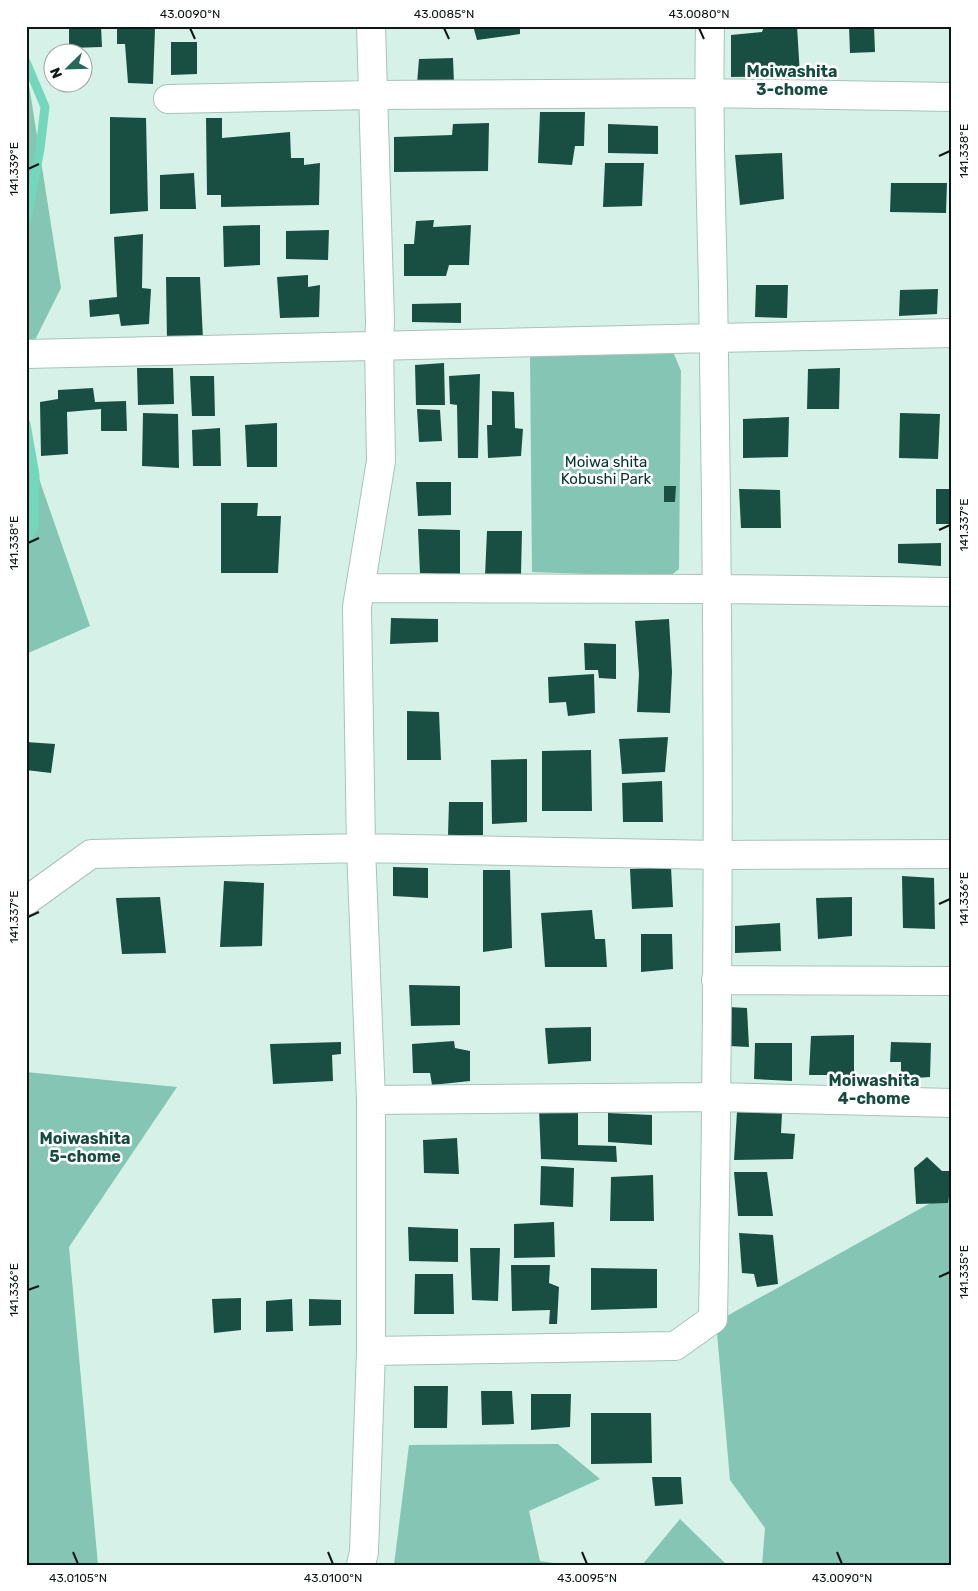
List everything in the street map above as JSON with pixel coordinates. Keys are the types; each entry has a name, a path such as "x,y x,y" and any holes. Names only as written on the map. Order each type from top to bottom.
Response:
{"street":[{"path":"361,1565 364,1552 371,1351 371,1100 361,848 357,607 381,461 371,26"},
{"path":"371,1351 675,1346 713,1319 717,1098 718,855 714,338 708,93 710,26"},
{"path":"168,99 372,95 708,93 952,97"},
{"path":"26,354 952,334"},
{"path":"360,588 952,592"},
{"path":"26,901 92,854 361,848 718,855 952,854"},
{"path":"716,980 952,981"},
{"path":"371,1100 717,1098 952,1104"}],"green space":[{"path":"26,66 61,288 26,358"},
{"name":"Moiwa shita Kobushi Park","path":"674,354 681,371 679,569 669,577 532,572 530,355"},
{"path":"26,441 90,626 26,654"},
{"path":"26,1072 177,1087 69,1247 98,1565 26,1565"},
{"path":"952,1191 952,1565 762,1565 765,1528 730,1480 716,1322"},
{"path":"558,1444 600,1479 529,1511 540,1561 568,1565 394,1565 409,1445"},
{"path":"680,1519 727,1565 642,1565"}],"building":[{"path":"69,26 101,26 102,47 92,47 92,42 69,42"},
{"path":"473,26 520,26 520,34 477,40"},
{"path":"764,26 797,26 800,76 731,77 731,35 762,32"},
{"path":"849,26 874,26 875,52 850,53"},
{"path":"117,28 155,29 153,84 128,83 125,44 117,44"},
{"path":"171,42 197,42 197,74 171,75"},
{"path":"453,58 454,83 417,84 419,59"},
{"path":"540,112 585,112 584,146 575,146 572,165 538,163"},
{"path":"110,117 146,118 148,211 110,214"},
{"path":"206,118 222,118 222,138 290,132 291,158 304,158 304,165 320,163 319,205 221,207 221,195 207,195"},
{"path":"489,123 488,171 394,172 394,137 452,135 453,124"},
{"path":"608,124 658,126 658,154 608,153"},
{"path":"782,153 784,199 740,205 735,155"},
{"path":"605,163 644,163 642,206 603,207"},
{"path":"194,173 196,209 160,209 160,175"},
{"path":"891,183 947,183 946,213 890,212"},
{"path":"434,220 433,227 471,225 469,265 449,265 446,276 404,276 404,244 414,244 416,221"},
{"path":"260,225 260,265 224,267 223,226"},
{"path":"329,230 328,260 286,259 286,231"},
{"path":"143,234 142,288 151,289 149,324 121,326 119,314 90,317 89,300 117,297 114,237"},
{"path":"308,275 308,287 320,285 319,317 280,318 277,277"},
{"path":"166,277 200,277 203,339 167,341"},
{"path":"756,285 788,285 787,318 755,317"},
{"path":"938,289 937,314 899,316 900,290"},
{"path":"461,303 461,323 412,322 412,304"},
{"path":"444,363 445,405 416,405 415,365"},
{"path":"137,368 173,368 174,404 138,405"},
{"path":"840,368 839,409 807,409 808,369"},
{"path":"480,374 478,458 458,458 457,405 450,404 449,376"},
{"path":"190,376 214,376 215,416 192,416"},
{"path":"93,388 95,402 126,401 127,431 101,431 101,409 67,412 68,454 41,456 40,402 58,399 58,390"},
{"path":"492,391 514,392 515,428 523,429 521,456 488,458 487,425 492,425"},
{"path":"417,409 440,410 442,441 419,442"},
{"path":"143,413 178,414 179,468 142,466"},
{"path":"900,413 940,414 938,459 899,458"},
{"path":"789,417 788,457 743,458 743,419"},
{"path":"277,423 277,467 247,467 245,425"},
{"path":"220,428 221,466 193,466 192,430"},
{"path":"416,482 451,482 451,515 418,516"},
{"path":"664,486 676,486 675,502 664,502"},
{"path":"739,489 780,490 781,528 741,528"},
{"path":"936,489 952,489 952,524 936,524"},
{"path":"221,503 258,503 257,516 281,516 278,573 221,573"},
{"path":"418,529 460,530 460,575 420,573"},
{"path":"487,531 522,531 521,574 485,576"},
{"path":"941,543 941,566 898,563 898,544"},
{"path":"391,618 438,619 438,642 390,644"},
{"path":"669,619 672,672 670,713 637,712 639,674 635,621"},
{"path":"584,643 616,644 616,679 599,678 598,670 585,670"},
{"path":"594,674 595,713 568,716 566,702 549,703 548,677"},
{"path":"407,711 439,712 441,760 407,760"},
{"path":"668,737 665,772 622,774 619,739"},
{"path":"26,742 55,744 51,773 26,770"},
{"path":"591,750 592,811 542,811 542,751"},
{"path":"527,759 527,822 492,824 491,760"},
{"path":"662,781 663,822 623,822 622,783"},
{"path":"449,802 483,802 483,835 448,835"},
{"path":"393,867 428,868 428,898 393,896"},
{"path":"671,867 673,907 632,909 630,869"},
{"path":"483,870 510,870 512,948 483,952"},
{"path":"902,876 934,878 935,929 903,928"},
{"path":"224,881 264,883 262,946 220,947"},
{"path":"160,897 166,953 122,954 116,898"},
{"path":"852,897 852,936 818,939 816,898"},
{"path":"592,910 595,939 605,939 607,967 545,967 541,913"},
{"path":"780,923 781,951 735,953 735,926"},
{"path":"641,934 672,934 673,969 641,972"},
{"path":"409,985 460,986 460,1025 411,1026"},
{"path":"728,1007 747,1008 749,1047 729,1046"},
{"path":"591,1027 591,1061 548,1064 545,1028"},
{"path":"854,1035 854,1075 809,1075 811,1036"},
{"path":"454,1041 455,1048 470,1051 470,1081 432,1085 430,1073 413,1073 412,1044"},
{"path":"341,1042 341,1054 332,1055 333,1081 273,1084 270,1044"},
{"path":"891,1042 931,1043 930,1077 901,1079 901,1062 890,1062"},
{"path":"755,1043 792,1043 792,1081 754,1079"},
{"path":"539,1109 578,1112 578,1145 616,1146 617,1162 541,1159"},
{"path":"737,1112 782,1113 781,1133 795,1134 793,1159 734,1160"},
{"path":"608,1113 652,1115 652,1145 608,1142"},
{"path":"457,1138 459,1174 424,1173 423,1140"},
{"path":"927,1157 942,1171 952,1171 952,1195 949,1196 948,1203 916,1204 914,1168"},
{"path":"541,1166 574,1168 573,1207 540,1205"},
{"path":"734,1172 767,1172 773,1216 738,1216"},
{"path":"653,1175 654,1221 610,1221 611,1177"},
{"path":"554,1222 555,1257 514,1258 514,1224"},
{"path":"408,1227 458,1229 458,1262 409,1261"},
{"path":"739,1233 773,1235 778,1284 757,1287 754,1274 742,1273"},
{"path":"470,1248 500,1248 498,1301 472,1300"},
{"path":"511,1265 550,1265 549,1283 559,1287 557,1324 549,1324 550,1310 512,1311"},
{"path":"591,1268 657,1269 657,1308 591,1310"},
{"path":"415,1274 453,1274 454,1314 414,1314"},
{"path":"241,1298 241,1330 214,1333 212,1299"},
{"path":"292,1299 293,1331 266,1332 266,1301"},
{"path":"309,1299 341,1300 341,1325 309,1326"},
{"path":"414,1386 448,1386 447,1428 414,1428"},
{"path":"481,1391 512,1391 514,1424 482,1425"},
{"path":"531,1394 571,1394 570,1427 531,1430"},
{"path":"591,1413 651,1413 652,1463 591,1464"},
{"path":"652,1477 681,1477 683,1504 655,1506"}],"waterway":[{"path":"26,62 45,107 40,149 26,224"},
{"path":"26,424 35,475 34,525 26,543"}],"district":[{"name":"Moiwashita 3-chome","path":"792,80"},
{"name":"Moiwashita 4-chome","path":"874,1089"},
{"name":"Moiwashita 5-chome","path":"85,1147"}]}
